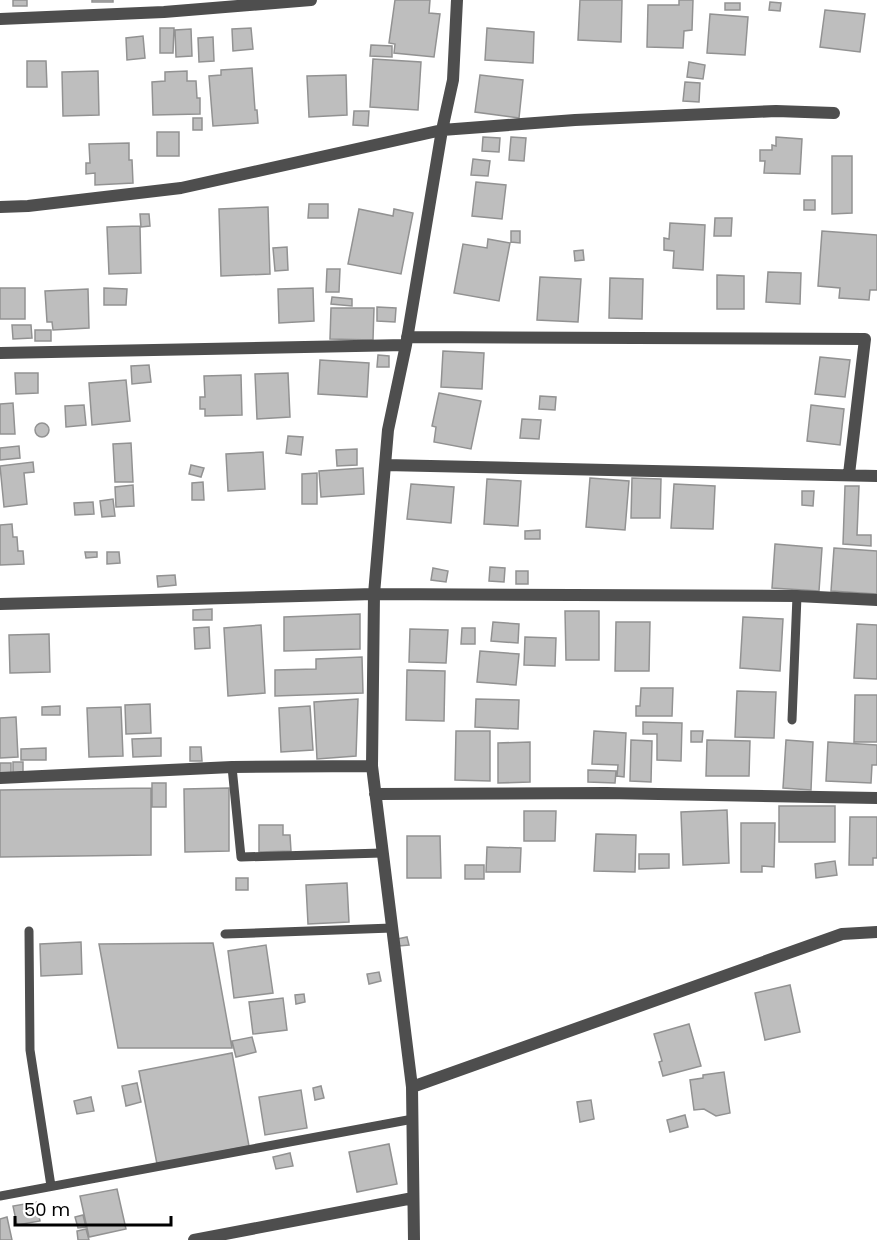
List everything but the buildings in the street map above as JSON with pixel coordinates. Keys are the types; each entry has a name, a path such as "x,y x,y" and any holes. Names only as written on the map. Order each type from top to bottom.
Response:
{"street":[{"path":"0,19 164,12 311,0"},
{"path":"414,1240 412,1087 372,766 374,594 388,430 407,341 442,130 453,80 457,0"},
{"path":"0,207 28,206 181,188 442,130 575,120 776,111 834,113"},
{"path":"0,353 407,341 865,339 849,474"},
{"path":"386,465 877,476"},
{"path":"0,604 374,594 797,596 877,600"},
{"path":"0,778 232,767 372,766"},
{"path":"375,794 606,793 877,798"},
{"path":"412,1087 842,934 877,932"},
{"path":"194,1240 413,1198"}],"lane":[{"path":"792,720 797,596"},
{"path":"232,767 241,857 382,853"},
{"path":"225,934 392,928"},
{"path":"29,931 30,1050 51,1186"},
{"path":"0,1196 413,1119"}]}
